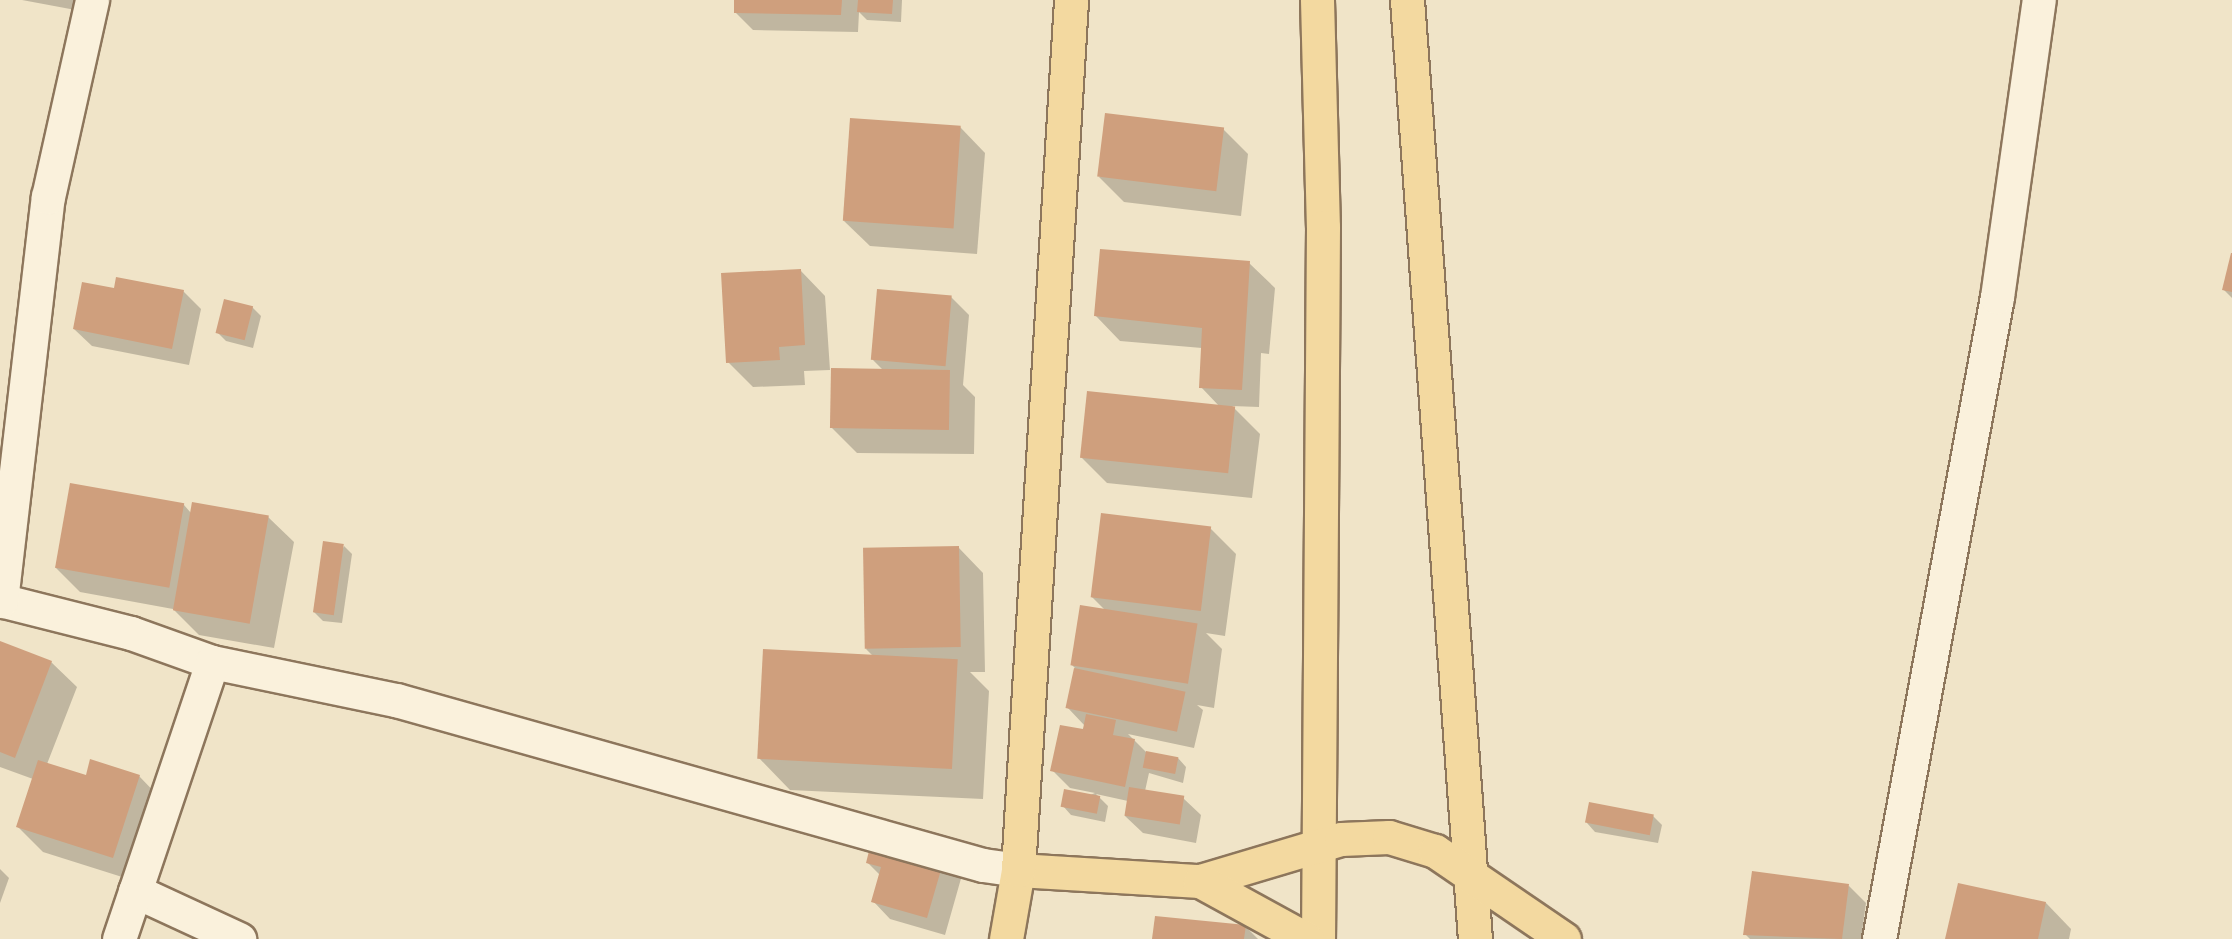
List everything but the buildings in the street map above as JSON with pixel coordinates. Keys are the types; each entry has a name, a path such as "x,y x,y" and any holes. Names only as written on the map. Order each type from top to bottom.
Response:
{"main road":[{"path":"1006,939 1018,870 1071,0"},
{"path":"1317,0 1323,227 1318,939"},
{"path":"1407,0 1475,939"},
{"path":"1018,870 1200,881 1341,839 1389,837 1435,850 1472,878 1564,939"},
{"path":"1200,881 1306,939"}],"street":[{"path":"92,0 48,197 0,601 131,633 212,662 396,700 972,862 1018,870"},
{"path":"1879,939 1997,297 2039,0"},
{"path":"119,939 212,662"},
{"path":"135,891 239,939"}]}
